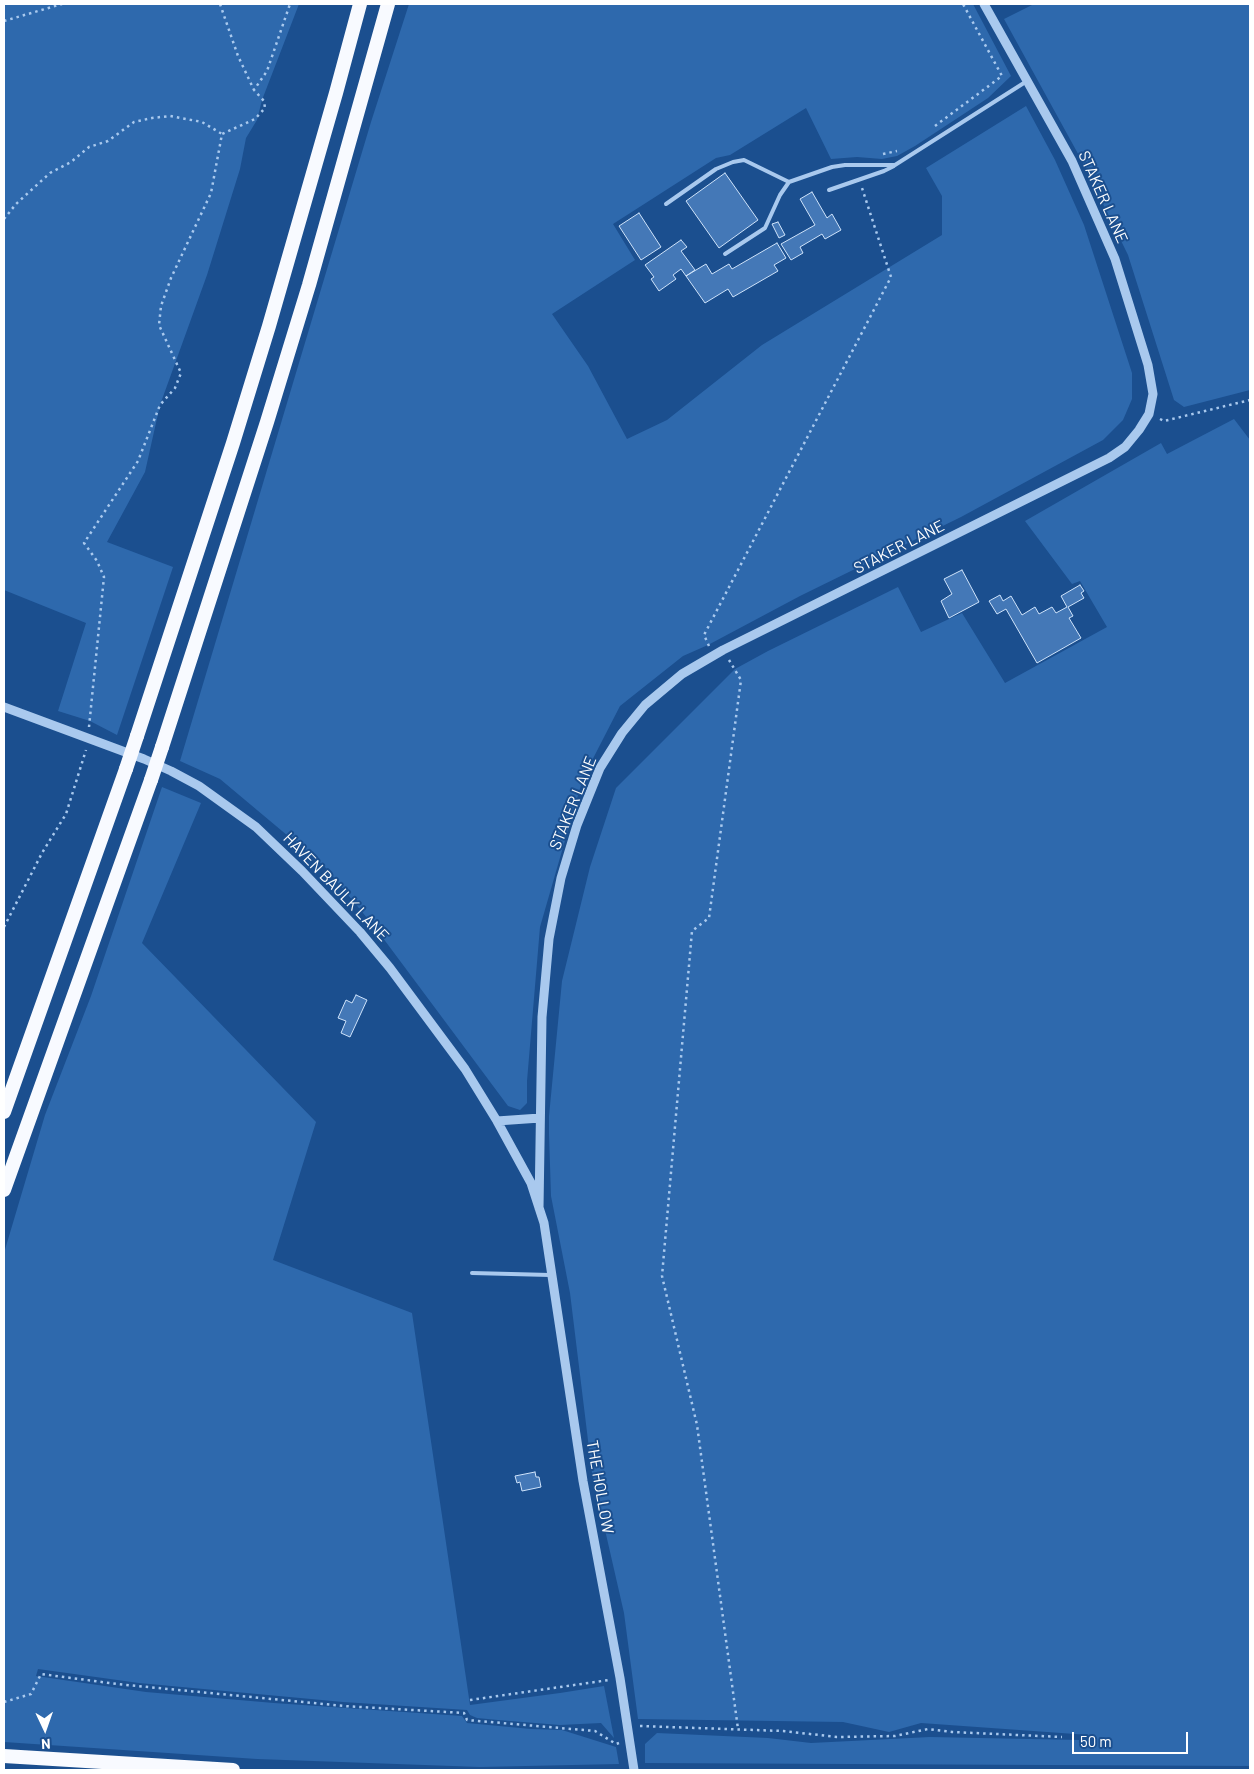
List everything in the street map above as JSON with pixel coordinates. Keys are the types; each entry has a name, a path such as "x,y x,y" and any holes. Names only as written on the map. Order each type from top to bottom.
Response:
{"highway":[{"path":"4,1112 126,769 233,443 360,4"},
{"path":"4,1190 162,747 261,441 306,294 388,4"},
{"path":"4,1756 233,1770"}],"street":[{"name":"STAKER LANE","path":"539,1208 542,1017 549,939 561,878 577,825 600,768 622,733 645,704 682,674 723,650 1109,458 1125,447 1140,430 1149,414 1152,394 1148,365 1115,259 1072,161 984,4"},
{"name":"HAVEN BAULK LANE","path":"4,707 144,759 199,786 236,811 279,848 353,925 390,968 465,1069 522,1164 539,1208"},
{"path":"497,1121 540,1118"},
{"name":"THE HOLLOW","path":"539,1208 544,1223 553,1275 583,1481 620,1678 634,1770"}],"lane":[{"path":"829,190 896,165 1027,81"},
{"path":"666,204 716,169 744,160 789,182"},
{"path":"725,254 765,228 780,195 789,182 832,167 845,165 896,165"},
{"path":"472,1273 553,1275"}],"path":[{"path":"4,22 62,4"},
{"path":"220,4 238,56 254,90 264,101 265,108 255,119 222,134"},
{"path":"254,90 267,71 290,4"},
{"path":"931,130 1002,76 963,4"},
{"path":"4,219 16,204 50,172 71,162 89,147 108,141 134,122 170,116 202,122 222,134"},
{"path":"4,925 42,853 66,814 86,753 104,577 97,561 84,543 138,461 160,405 175,388 180,373 159,325 161,306 170,278 212,193 222,134"},
{"path":"883,165 881,155 896,152 902,148"},
{"path":"713,656 704,635 891,277 864,198 860,180"},
{"path":"1149,414 1164,421 1250,400"},
{"path":"723,650 741,680 709,918 692,931 662,1276 697,1425 738,1729"},
{"path":"4,1702 31,1694 41,1674 117,1684 344,1706 464,1713 467,1720 595,1731 616,1744 629,1743"},
{"path":"470,1700 620,1678"},
{"path":"626,1726 782,1731 838,1737 895,1736 928,1729 952,1732 1062,1737"}],"shaded area":[{"path":"4,4 299,4 262,100 257,120 246,138 240,169 207,275 160,405 145,472 107,542 173,567 117,735 90,721 58,711 86,623 4,590"},
{"path":"409,4 973,4 1011,76 988,98 915,146 897,156 882,159 857,157 831,159 806,108 730,155 716,158 613,224 635,260 552,314 588,366 627,439 667,420 762,345 942,235 942,196 926,168 1026,106 1055,160 1084,225 1132,373 1132,399 1123,420 1103,440 961,517 683,656 620,706 583,778 540,927 527,1081 527,1103 520,1110 508,1106 377,930 325,867 220,779 180,761 371,122"},
{"path":"1034,4 1250,4 1250,390 1184,407 1174,400 1128,255 1082,161 1004,19"},
{"path":"1234,419 1250,440 1250,1766 645,1763 645,1744 657,1733 768,1738 811,1743 930,1737 1080,1740 1089,1735 921,1723 889,1732 843,1722 638,1719 624,1613 592,1473 570,1293 551,1196 549,1134 549,1116 562,981 590,867 616,788 735,669 898,587 921,632 962,613 1005,683 1107,627 1080,581 1072,584 1025,521 1161,443 1167,454"},
{"path":"162,787 201,803 142,943 316,1122 273,1260 412,1313 470,1705 604,1686 614,1738 601,1723 560,1725 477,1718 470,1715 467,1710 343,1702 139,1683 38,1669 36,1676 146,1692 462,1716 467,1723 562,1730 616,1747 619,1764 480,1767 257,1759 4,1742 4,1253 45,1115 91,996"}],"building":[{"path":"725,173 758,220 719,248 686,201"},
{"path":"812,192 827,218 832,214 841,230 825,239 822,234 800,247 803,253 791,260 781,244 815,225 800,199"},
{"path":"639,213 661,247 641,260 619,226"},
{"path":"778,222 785,235 779,238 772,224"},
{"path":"681,240 687,247 681,251 695,270 686,276 681,269 673,275 676,279 659,291 651,279 654,277 645,265"},
{"path":"777,243 786,258 774,265 778,271 733,297 728,289 705,303 686,276 706,264 712,274 729,264 732,269"},
{"path":"962,570 979,602 949,618 941,601 952,594 944,579"},
{"path":"1080,585 1084,591 1081,593 1084,598 1068,607 1073,616 1069,618 1081,638 1037,663 1006,609 997,614 989,601 1000,595 1003,601 1011,596 1022,615 1035,607 1039,614 1052,607 1056,613 1067,607 1061,596"},
{"path":"356,995 367,1000 350,1037 341,1033 346,1021 338,1018 346,1000 352,1003"},
{"path":"535,1472 536,1477 539,1477 541,1487 522,1491 520,1482 517,1483 515,1476"}]}
